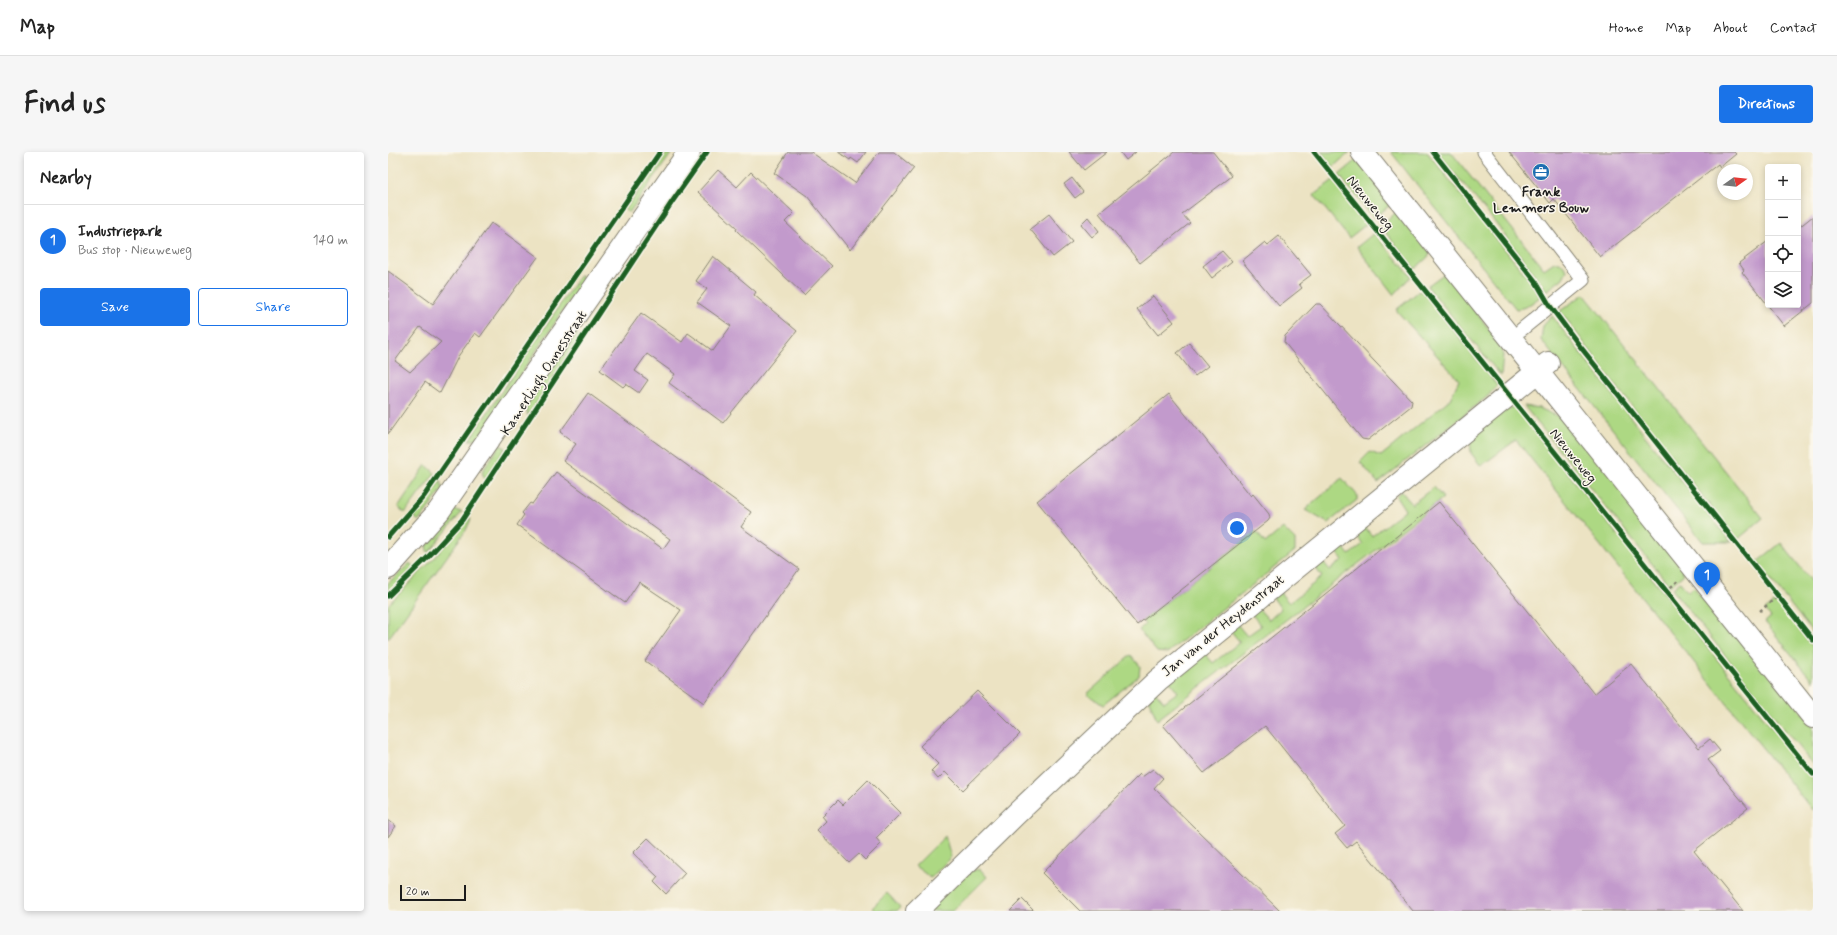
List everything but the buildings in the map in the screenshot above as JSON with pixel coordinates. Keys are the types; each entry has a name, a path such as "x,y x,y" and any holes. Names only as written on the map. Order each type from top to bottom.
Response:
{"main road":[{"name":"Kamerlingh Onnesstraat","path":"388,568 439,511 689,152"},
{"name":"Nieuweweg","path":"1362,152 1813,692"},
{"name":"Nieuweweg","path":"1382,152 1521,330 1542,367 1813,717"},
{"name":"Jan van der Heydenstraat","path":"918,911 1015,815 1158,680 1542,367"}],"lane":[{"path":"1484,152 1584,280 1521,330"}],"path":[{"path":"1661,585 1671,597"},
{"path":"1774,590 1783,602"},
{"path":"1760,611 1778,596"}],"green space":[{"path":"668,152 671,154 629,213 625,209"},
{"path":"1321,152 1350,152 1333,167"},
{"path":"1391,152 1427,152 1531,282 1540,297 1526,307 1516,309"},
{"path":"1437,152 1451,152 1544,269 1554,262 1560,262 1567,270 1563,278 1547,291 1490,216"},
{"path":"1357,160 1391,198 1389,206 1374,218 1339,175"},
{"path":"1333,180 1368,223 1349,238 1314,195"},
{"path":"1397,211 1430,253 1428,257 1415,269 1381,227"},
{"path":"1374,233 1411,276 1394,295 1357,247"},
{"path":"1445,273 1500,343 1503,355 1501,376 1427,286"},
{"path":"580,275 583,278 582,282 477,440 469,440"},
{"path":"1419,291 1423,292 1497,385 1488,396 1378,483 1360,462 1370,452 1381,456 1450,399 1459,380 1396,310"},
{"path":"1584,294 1763,518 1737,540 1621,392 1560,311"},
{"path":"1552,316 1649,441 1731,542 1703,542 1541,340 1543,326"},
{"path":"575,333 580,337 528,416 526,407"},
{"path":"1524,406 1539,408 1566,420 1686,567 1682,571 1684,574 1670,586"},
{"path":"1515,407 1813,779 1813,811 1516,440 1481,466 1471,453 1470,436 1509,408"},
{"path":"500,445 506,448 485,480 482,472"},
{"path":"426,465 435,473 405,513 398,507"},
{"path":"1342,478 1357,495 1357,500 1328,523 1305,510"},
{"path":"441,480 443,489 419,521 414,517"},
{"path":"1434,487 1443,498 1157,720 1149,700 1154,690 1164,702 1178,692 1168,679 1203,651 1213,663 1240,642 1229,629 1236,623 1247,636 1261,626 1251,613 1257,607 1269,620 1281,609 1272,596 1278,590 1289,603 1322,577 1313,564 1320,558 1330,570 1343,560 1332,546 1339,541 1349,555 1363,544 1352,531 1362,523 1372,536 1405,510 1396,496 1401,491 1412,504"},
{"path":"455,510 462,512 428,553 426,547"},
{"path":"469,518 471,519 466,530 388,639 388,605 435,557"},
{"path":"1283,528 1295,540 1295,551 1167,653 1157,652 1139,630 1145,624 1142,621 1256,531 1265,543"},
{"path":"1781,543 1813,583 1813,633 1757,562"},
{"path":"410,563 414,568 388,593 388,583"},
{"path":"1680,582 1688,592 1694,587 1705,602 1711,598 1813,726 1813,765 1672,589"},
{"path":"1777,601 1813,647 1813,681 1765,622 1771,617 1765,610"},
{"path":"1131,655 1140,666 1139,676 1103,705 1087,694"},
{"path":"945,836 951,857 931,878 915,866"},
{"path":"980,869 987,877 953,911 927,911 966,872"},
{"path":"887,893 900,907 897,911 876,911 872,908"}],"cycle path":[{"path":"388,537 424,496 660,152"},
{"path":"388,596 428,557 462,520 672,202 707,152"},
{"path":"1314,152 1813,774"},
{"path":"1433,152 1536,282 1550,306 1579,345 1813,640"}],"place":[{"name":"Frank Lemmers Bouw","path":"1541,172"},
{"name":"Industriepark","path":"1707,595"}]}
